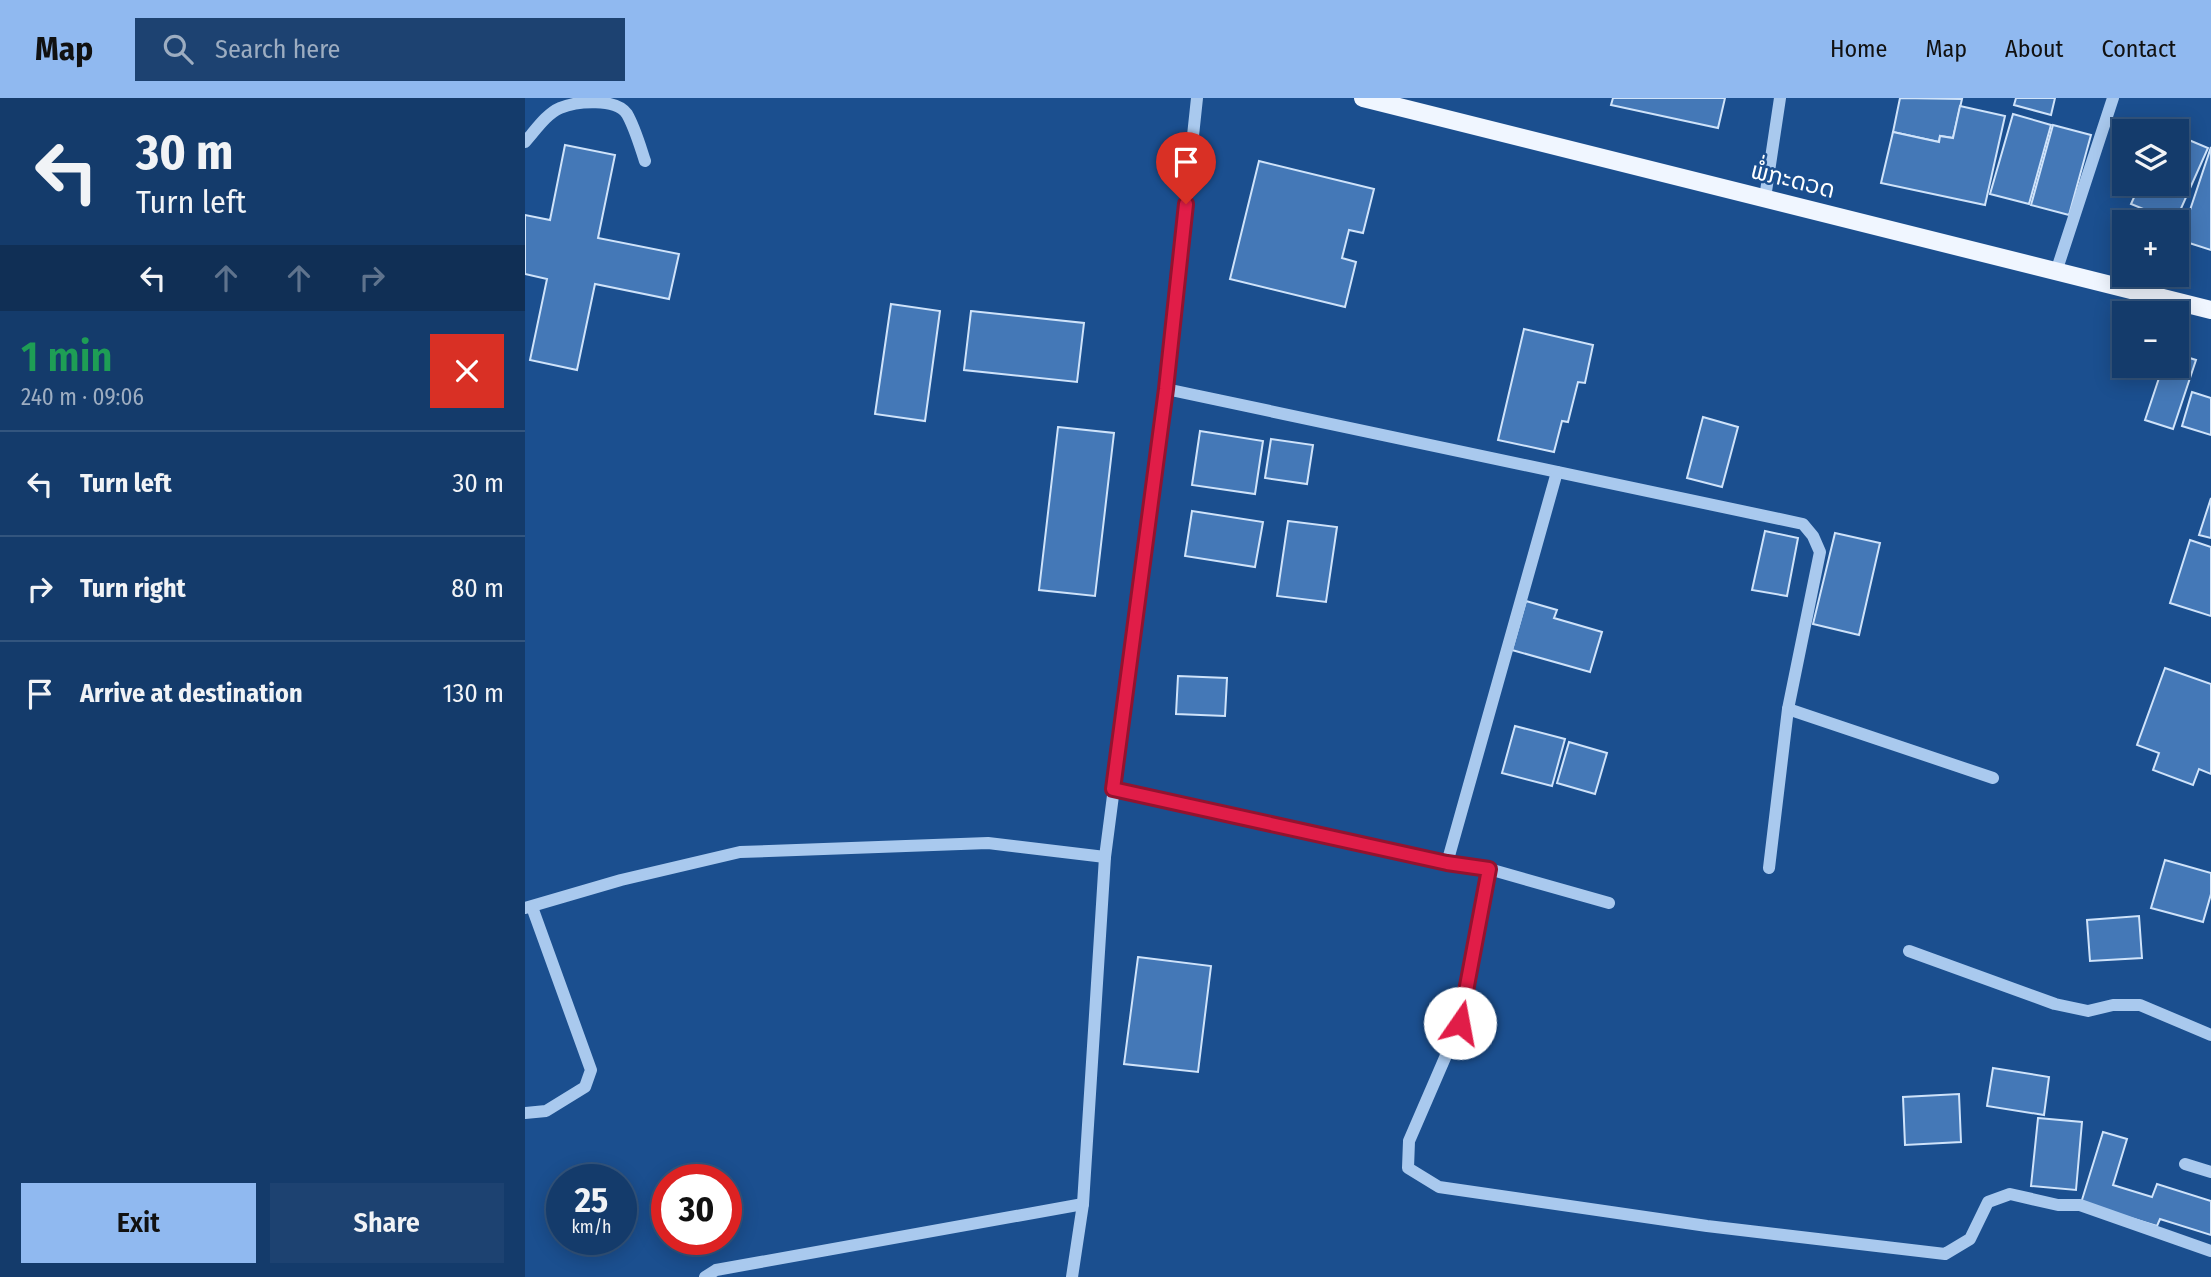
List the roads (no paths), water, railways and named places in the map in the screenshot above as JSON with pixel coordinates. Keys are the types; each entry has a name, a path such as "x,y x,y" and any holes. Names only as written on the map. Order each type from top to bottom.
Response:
{"main road":[{"name":"ພໍ່ກະດວດ","path":"1363,98 2211,310"}],"street":[{"path":"1072,1277 1083,1203 1105,857 1166,389 1197,98"},
{"path":"1765,198 1780,98"},
{"path":"2056,272 2113,98"},
{"path":"525,142 542,122 559,108 600,101 613,104 627,112 645,161"},
{"path":"1166,389 1803,524 1813,536 1820,552 1788,709 1769,868"},
{"path":"1447,863 1557,472"},
{"path":"1788,709 1993,778"},
{"path":"1113,789 1447,863 1489,869 1609,903"},
{"path":"525,1113 546,1111 585,1087 591,1070 528,907 621,880 740,852 988,843 1105,857"},
{"path":"1489,869 1460,1023 1409,1141 1408,1168 1439,1187 1707,1227 1945,1254 1970,1239 1988,1202 2010,1194 2058,1205 2080,1205 2211,1251"},
{"path":"1909,951 2055,1004 2088,1011 2113,1005 2140,1005 2211,1034"},
{"path":"2185,1164 2211,1172"},
{"path":"705,1277 716,1270 1083,1203"}]}
